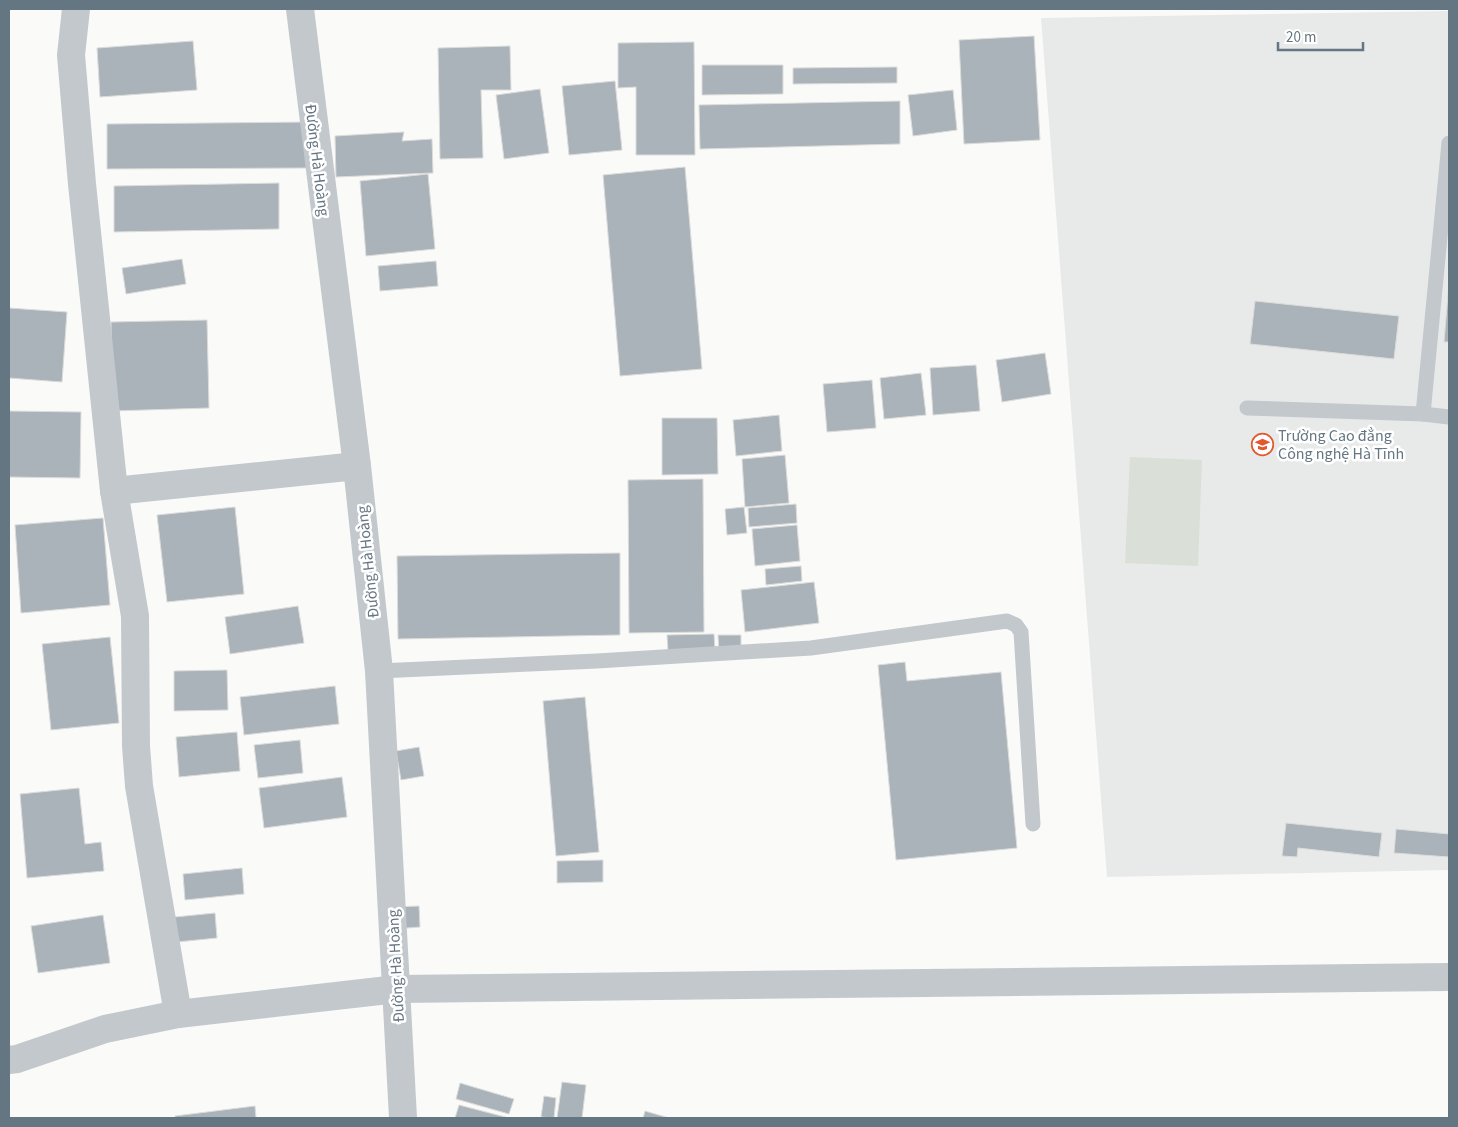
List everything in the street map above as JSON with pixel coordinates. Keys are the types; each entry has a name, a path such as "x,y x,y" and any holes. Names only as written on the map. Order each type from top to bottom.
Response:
{"street":[{"path":"76,9 71,55 82,184 114,491 135,616 136,746 139,786 178,1014"},
{"name":"Đường Hà Hoàng","path":"300,9 357,466 378,670 403,1118"},
{"path":"114,491 357,466"},
{"path":"9,1060 17,1059 105,1029 178,1014 397,989 1449,977"}],"lane":[{"path":"1423,414 1449,143"},
{"path":"1247,408 1423,414 1449,417"},
{"path":"378,670 597,661 811,648 1007,621 1016,625 1021,632 1033,824"}],"shaded area":[{"name":"Trường Cao đẳng Công nghệ Hà Tĩnh","path":"1449,11 1449,870 1107,877 1041,18"},
{"path":"1130,457 1202,460 1198,566 1125,563"}],"building":[{"path":"1034,36 1040,140 964,144 959,40"},
{"path":"193,41 197,90 100,97 97,48"},
{"path":"694,42 695,155 636,155 636,87 618,88 618,43"},
{"path":"510,46 511,90 481,90 483,158 440,159 438,48"},
{"path":"702,65 783,65 783,94 702,95"},
{"path":"897,67 897,83 793,84 793,68"},
{"path":"615,81 622,150 569,155 562,86"},
{"path":"540,89 549,153 504,159 496,95"},
{"path":"953,90 957,130 913,136 908,95"},
{"path":"900,101 900,144 700,149 699,105"},
{"path":"307,122 307,168 107,169 107,124"},
{"path":"404,132 402,141 432,139 433,173 336,177 335,136"},
{"path":"685,167 702,369 620,376 603,175"},
{"path":"428,174 435,249 366,256 360,181"},
{"path":"279,183 279,229 114,232 114,186"},
{"path":"182,259 186,284 126,294 122,268"},
{"path":"436,261 438,286 380,291 378,266"},
{"path":"1449,282 1449,342 1444,342"},
{"path":"1255,301 1399,316 1394,359 1250,344"},
{"path":"9,308 67,312 62,382 9,378"},
{"path":"207,320 209,408 112,411 111,322"},
{"path":"1045,353 1051,394 1002,402 996,360"},
{"path":"976,365 980,411 933,415 930,368"},
{"path":"921,373 926,415 884,419 880,378"},
{"path":"872,380 876,428 827,432 823,384"},
{"path":"9,411 81,412 80,478 9,477"},
{"path":"779,415 782,451 736,456 733,420"},
{"path":"662,418 717,418 718,474 662,475"},
{"path":"785,455 789,503 745,507 742,459"},
{"path":"703,479 704,632 629,633 628,480"},
{"path":"796,504 797,523 749,527 748,508"},
{"path":"235,507 244,594 167,602 157,515"},
{"path":"744,507 747,533 727,535 725,509"},
{"path":"103,518 110,605 21,613 15,525"},
{"path":"797,525 800,561 755,566 752,529"},
{"path":"620,553 620,635 398,639 397,556"},
{"path":"801,566 802,581 766,585 765,569"},
{"path":"814,582 819,623 745,632 741,590"},
{"path":"298,606 304,643 230,654 225,617"},
{"path":"714,634 715,650 668,651 667,635"},
{"path":"718,635 741,635 741,650 719,651"},
{"path":"110,637 119,723 51,730 42,644"},
{"path":"905,662 907,681 1001,672 1017,848 896,860 878,665"},
{"path":"227,670 228,710 174,711 174,671"},
{"path":"335,686 339,724 244,735 240,697"},
{"path":"585,697 599,852 556,856 543,701"},
{"path":"237,732 240,771 179,777 176,737"},
{"path":"300,740 303,773 258,778 254,745"},
{"path":"419,747 424,776 401,780 396,751"},
{"path":"342,777 347,817 264,828 259,788"},
{"path":"79,788 85,844 101,842 104,871 27,878 20,794"},
{"path":"1286,823 1382,833 1379,857 1298,848 1297,857 1282,856"},
{"path":"1396,829 1449,834 1449,857 1394,853"},
{"path":"603,860 603,882 557,883 557,861"},
{"path":"242,868 244,894 185,900 183,874"},
{"path":"419,906 420,927 394,929 393,907"},
{"path":"215,913 217,938 167,943 165,918"},
{"path":"103,915 110,963 38,973 31,926"},
{"path":"562,1082 586,1085 582,1118 557,1118"},
{"path":"460,1083 514,1099 509,1114 456,1099"},
{"path":"544,1096 556,1098 554,1118 541,1117"},
{"path":"459,1105 509,1118 455,1118"},
{"path":"255,1106 256,1118 175,1118 175,1116"},
{"path":"645,1111 669,1118 643,1118"}],"place":[{"name":"Trường Cao đẳng Công nghệ Hà Tĩnh","path":"1262,444"}]}
